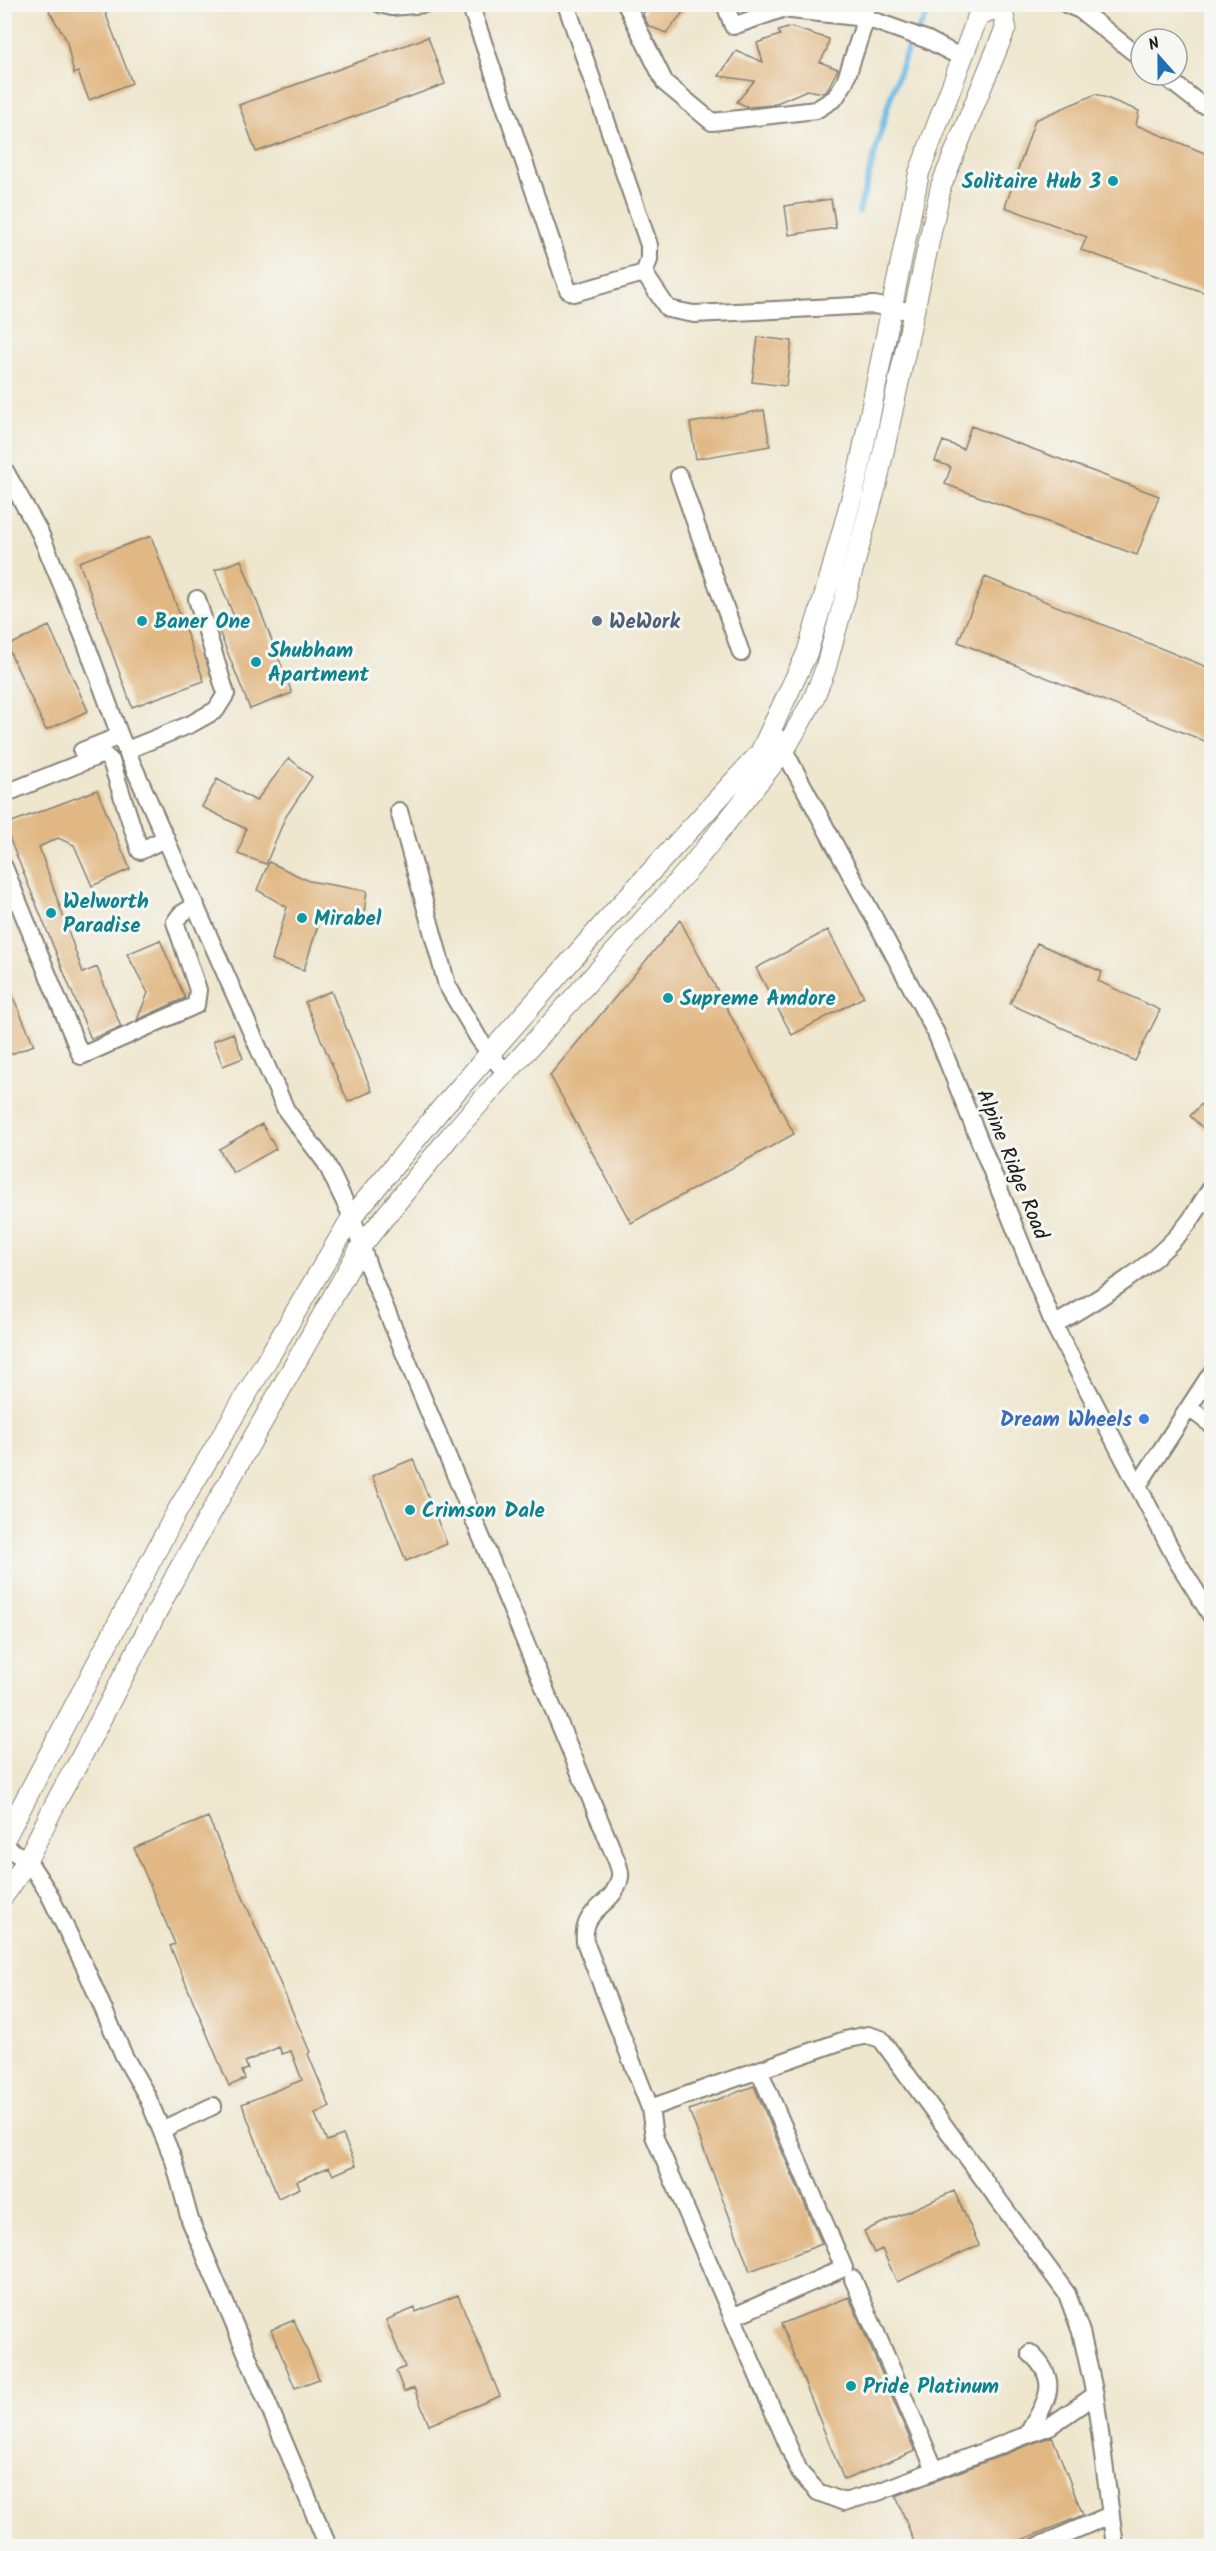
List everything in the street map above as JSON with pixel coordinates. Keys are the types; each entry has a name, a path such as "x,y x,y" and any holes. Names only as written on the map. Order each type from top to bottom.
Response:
{"street":[{"path":"380,4 392,7 420,7 424,4"},
{"path":"471,4 568,290 574,293 644,273"},
{"path":"566,4 649,245 649,260 644,273"},
{"path":"626,4 665,83 712,122 816,110 835,99 845,82 865,11"},
{"path":"725,4 733,26 781,7 865,11 902,31 928,40 962,58"},
{"path":"1066,4 1080,10 1129,49"},
{"path":"4,1840 176,1513 352,1217 489,1054 612,914 760,753 807,653 830,577 858,474 919,173 978,16 1001,5 1006,27 941,186 878,482 841,617 813,700 785,749 690,868 451,1136 362,1245 176,1575 81,1756 58,1794 28,1861 4,1895"},
{"path":"1178,87 1200,104 1212,108"},
{"path":"644,273 668,309 694,314 874,305 914,312"},
{"path":"4,469 40,533 84,638 123,743 286,1110 327,1163 352,1217 369,1269 616,1858 621,1876 613,1894 586,1920 585,1942 650,2108 654,2136 800,2473 818,2492 844,2502 878,2492 1050,2426 1095,2395"},
{"path":"679,476 741,653"},
{"path":"4,781 190,724 216,710 226,694 196,599"},
{"name":"Alpine Ridge Road","path":"772,728 936,1033 1054,1325 1139,1484 1177,1561 1212,1617"},
{"path":"4,794 103,754 111,761 140,851 166,838"},
{"path":"399,810 447,985 489,1054 506,1074"},
{"path":"4,867 81,1056 196,1005 198,990 175,922 181,914 196,905"},
{"path":"1054,1325 1103,1296 1153,1258 1188,1222 1212,1187"},
{"path":"1139,1484 1212,1371"},
{"path":"1189,1408 1212,1425"},
{"path":"4,1846 28,1861 63,1923 124,2056 147,2096 174,2161 190,2220 328,2547"},
{"path":"650,2108 845,2040 868,2035 881,2039 1067,2294 1082,2332 1095,2395 1115,2547"},
{"path":"732,2317 844,2268 759,2070"},
{"path":"161,2130 213,2106"},
{"path":"853,2279 935,2470"},
{"path":"1028,2435 1048,2397 1050,2388 1043,2364 1030,2353"},
{"path":"1038,2547 1110,2515"}],"building":[{"path":"54,4 102,4 132,83 89,100 78,72 74,74 66,39 49,11 55,8"},
{"path":"647,4 690,4 666,33 649,26 643,15"},
{"path":"791,27 829,39 820,62 838,69 827,90 823,93 807,90 772,105 748,107 737,102 754,81 719,76 736,51 763,62 757,43 780,35 778,31"},
{"path":"428,37 445,84 256,152 239,105"},
{"name":"Solitaire Hub 3","path":"1096,94 1139,111 1136,125 1212,156 1212,295 1081,250 1087,237 1005,207 1035,120"},
{"path":"831,199 836,228 789,235 785,206"},
{"path":"758,337 792,341 786,386 752,382"},
{"path":"764,410 770,446 696,459 690,423"},
{"path":"971,426 1159,496 1137,555 945,484 951,467 935,461 943,441 963,449"},
{"name":"Baner One","path":"151,536 204,681 132,707 79,562"},
{"name":"Shubham Apartment","path":"241,560 292,693 250,709 219,631 237,624 215,570"},
{"path":"985,577 1212,669 1212,744 958,642"},
{"path":"49,626 88,711 46,730 7,646"},
{"path":"289,758 312,777 285,818 266,864 238,854 246,829 202,807 217,779 256,801"},
{"name":"Welworth Paradise","path":"97,790 130,869 92,886 74,845 58,838 39,847 83,973 97,967 121,1027 91,1039 4,825"},
{"name":"Mirabel","path":"269,862 309,881 367,891 363,920 321,915 304,970 272,960 287,907 257,890"},
{"name":"Supreme Amdore","path":"680,920 794,1134 631,1223 550,1075"},
{"path":"828,930 864,997 792,1035 756,968"},
{"path":"160,940 185,998 137,1020 148,993 127,954"},
{"path":"1037,943 1102,972 1098,981 1160,1010 1135,1061 1010,1004"},
{"path":"4,976 34,1045 4,1057"},
{"path":"331,991 372,1091 348,1102 305,1002"},
{"path":"233,1033 243,1058 223,1066 213,1041"},
{"path":"1212,1093 1212,1136 1190,1116"},
{"path":"262,1124 276,1149 233,1173 219,1149"},
{"name":"Crimson Dale","path":"413,1459 447,1544 406,1561 372,1476"},
{"path":"208,1817 310,2052 308,2054 330,2107 315,2114 327,2141 343,2135 356,2165 333,2175 329,2167 297,2181 300,2188 278,2198 242,2104 302,2080 291,2051 282,2054 279,2047 245,2062 248,2069 242,2071 245,2079 229,2086 170,1946 175,1944 134,1848"},
{"path":"754,2086 822,2244 750,2271 689,2110"},
{"path":"954,2191 979,2245 897,2282 882,2249 874,2253 864,2231"},
{"path":"458,2295 500,2396 429,2425 414,2388 404,2392 396,2371 405,2367 386,2320 415,2308 416,2312"},
{"name":"Pride Platinum","path":"849,2297 915,2451 844,2480 781,2324"},
{"path":"294,2320 319,2379 295,2388 271,2330"},
{"path":"1052,2436 1083,2515 1004,2547 916,2547 896,2496"}],"waterway":[{"path":"859,212 888,105 909,44 934,4"}],"place":[{"name":"Solitaire Hub 3","path":"1113,181"},
{"name":"Baner One","path":"142,621"},
{"name":"WeWork","path":"597,621"},
{"name":"Shubham Apartment","path":"256,662"},
{"name":"Welworth Paradise","path":"51,913"},
{"name":"Mirabel","path":"302,918"},
{"name":"Supreme Amdore","path":"668,998"},
{"name":"Dream Wheels","path":"1144,1419"},
{"name":"Crimson Dale","path":"410,1510"},
{"name":"Pride Platinum","path":"851,2386"}]}
